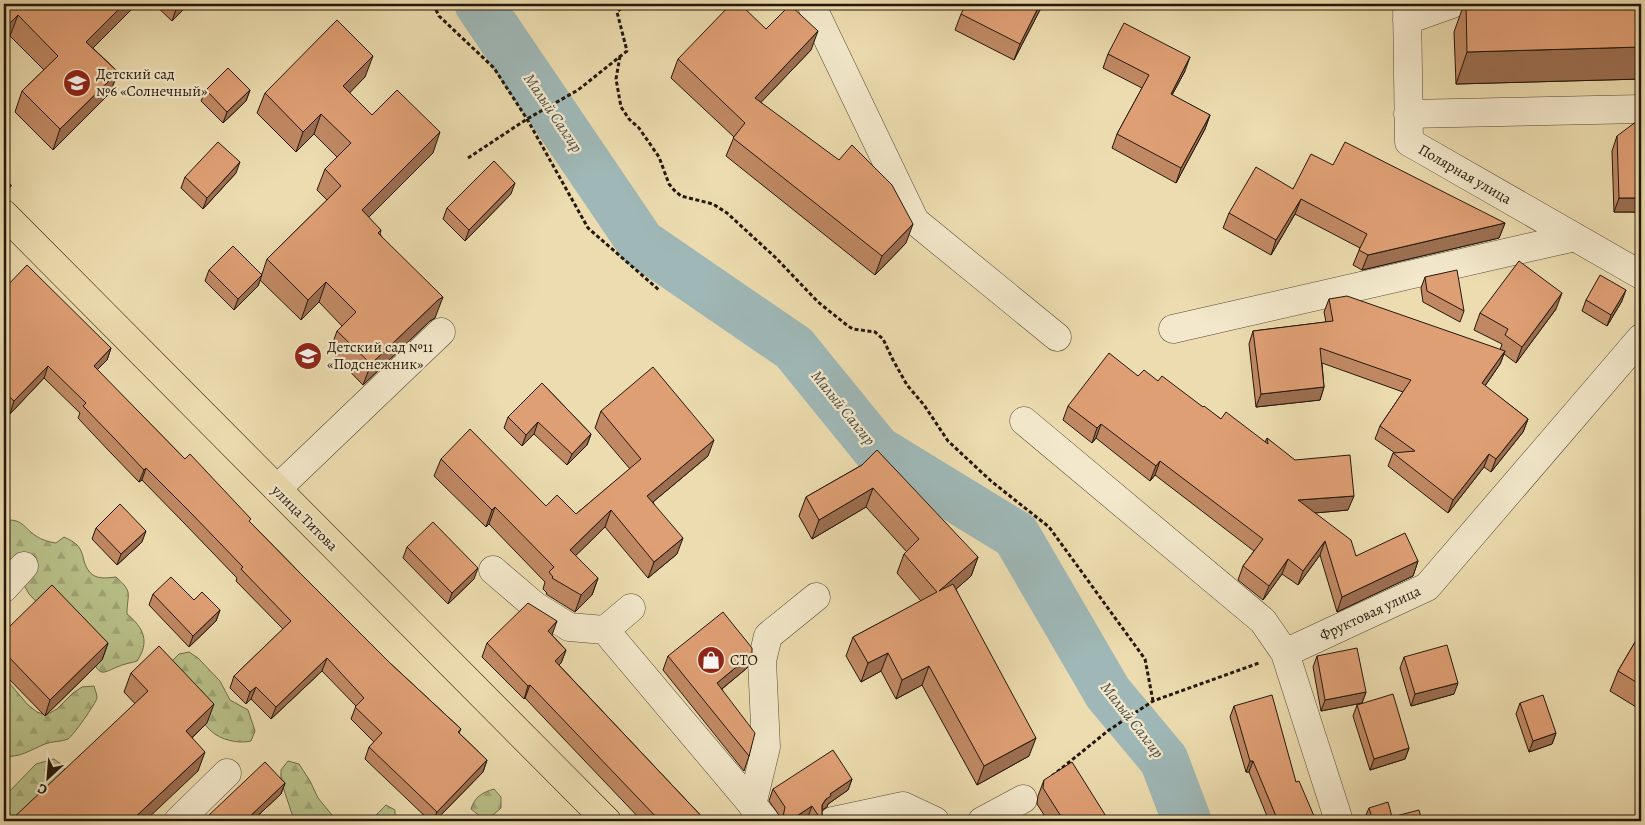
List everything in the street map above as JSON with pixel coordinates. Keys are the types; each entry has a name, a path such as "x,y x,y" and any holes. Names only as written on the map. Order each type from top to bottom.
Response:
{"main road":[{"name":"улица Титова","path":"4,214 607,821"}],"street":[{"path":"811,4 915,221 1056,337"},
{"path":"1407,12 1452,4"},
{"name":"Полярная улица","path":"1407,12 1409,142 1641,275"},
{"path":"1408,114 1641,109"},
{"path":"1173,329 1575,237"},
{"path":"277,489 441,332"},
{"name":"Фруктовая улица","path":"1285,653 1427,587 1641,338"},
{"path":"1024,421 1263,621 1285,653 1339,821"},
{"path":"4,588 24,566"},
{"path":"493,570 535,606 569,627 605,630 631,608"},
{"path":"759,813 766,747 762,661 768,636 816,597"},
{"path":"605,630 759,813"},
{"path":"178,821 227,773"},
{"path":"982,821 1023,799"},
{"path":"833,821 904,806 935,821"}],"path":[{"path":"433,4 439,16 494,68 527,119 588,228 660,290"},
{"path":"468,158 527,119 578,90 627,51 617,12 626,4"},
{"path":"620,56 616,79 621,107 659,157 674,190 681,196 713,204 727,213 776,258 818,302 853,329 875,332 883,339 907,385 924,405 948,441 991,481 1049,527 1081,572 1110,608 1145,659 1153,701"},
{"path":"1023,799 1109,730 1153,701 1285,653"},
{"path":"1064,766 1067,772"}],"green space":[{"path":"4,520 19,522 41,539 56,543 64,537 69,539 79,547 86,567 92,574 100,578 116,577 122,582 128,594 127,614 138,625 144,641 137,661 104,672 99,671 91,659 29,594 14,566 6,558 4,559"},
{"path":"189,652 198,658 220,681 230,700 248,710 255,731 251,741 235,742 220,737 211,731 199,717 171,662 179,654"},
{"path":"4,677 28,705 37,712 46,715 57,709 82,687 94,686 97,698 84,719 68,739 48,743 20,755 4,756"},
{"path":"54,759 62,765 68,775 34,821 4,821 4,797 36,764"},
{"path":"288,761 299,764 318,798 337,821 300,821 292,814 281,781 281,770"},
{"path":"494,789 501,797 501,808 493,815 481,817 471,809 474,801 485,792"},
{"path":"386,805 395,810 395,821 370,821"}],"building":[{"path":"4,4 124,4 86,42 118,72 60,129 22,91 58,56 18,15 4,29"},
{"path":"731,4 740,4 766,29 790,5 818,31 755,98 839,160 852,145 892,185 913,224 882,256 733,138 745,123 678,59"},
{"path":"966,4 1040,4 1020,44 961,14"},
{"path":"1466,4 1641,4 1641,47 1467,52"},
{"path":"337,20 373,56 343,86 372,115 397,90 440,132 362,210 381,230 378,233 443,297 371,364 337,331 356,312 326,282 308,300 267,259 341,186 325,169 351,143 321,114 303,132 265,93"},
{"path":"1124,23 1190,57 1171,94 1210,115 1181,168 1117,134 1149,75 1108,54"},
{"path":"228,68 250,90 227,112 206,90"},
{"path":"1641,118 1641,198 1619,198 1617,136"},
{"path":"218,142 240,162 207,198 185,177"},
{"path":"1345,142 1505,223 1368,255 1359,250 1367,234 1301,199 1276,240 1229,213 1256,167 1293,189 1311,154 1333,165"},
{"path":"494,161 515,183 469,230 447,208"},
{"path":"233,246 262,275 238,299 209,270"},
{"path":"1519,261 1562,293 1522,347 1505,335 1508,329 1480,313"},
{"path":"27,265 111,348 94,366 185,459 190,454 251,519 249,521 390,663 461,729 458,732 487,760 437,812 369,747 382,733 355,707 364,698 327,658 276,707 256,687 250,692 234,676 291,621 241,569 243,567 146,468 144,470 83,406 86,403 48,366 14,401 4,392 4,289"},
{"path":"1457,270 1464,311 1427,291 1425,277"},
{"path":"1600,275 1626,290 1611,315 1586,300"},
{"path":"1347,296 1505,351 1482,383 1528,419 1496,459 1489,454 1453,500 1393,453 1415,451 1380,426 1411,380 1320,348 1324,387 1261,394 1253,331 1333,321 1329,299"},
{"path":"1109,353 1138,376 1144,370 1158,381 1162,376 1221,419 1226,412 1268,444 1267,438 1295,460 1350,455 1354,496 1298,500 1351,540 1356,556 1405,533 1418,561 1342,597 1325,541 1303,571 1288,559 1269,586 1243,566 1263,539 1160,461 1156,466 1101,424 1097,428 1068,406"},
{"path":"653,367 714,440 647,496 683,538 654,562 611,510 570,550 598,578 581,595 552,578 549,572 554,567 495,507 492,510 441,459 470,429 546,506 557,495 576,514 641,459 601,411"},
{"path":"542,383 591,434 572,454 538,422 526,435 508,417"},
{"path":"877,450 978,557 939,591 953,584 1036,738 984,766 929,666 902,680 888,653 868,663 853,637 937,592 904,554 919,539 873,488 819,520 806,497 862,465"},
{"path":"120,504 146,531 121,554 96,528"},
{"path":"433,522 478,568 452,593 407,547"},
{"path":"171,577 194,600 202,592 220,610 193,636 153,594"},
{"path":"52,585 108,643 50,700 4,652 4,632"},
{"path":"528,603 557,621 548,631 566,650 555,661 704,821 660,821 530,685 528,686 487,643"},
{"path":"723,612 752,648 752,654 717,683 755,733 749,756 668,656"},
{"path":"1641,632 1641,685 1618,671"},
{"path":"1447,645 1458,683 1415,694 1404,657"},
{"path":"159,646 214,704 186,731 205,752 131,821 10,821 148,691 131,673"},
{"path":"1357,648 1366,692 1325,700 1317,656"},
{"path":"1393,694 1409,748 1374,759 1357,705"},
{"path":"1272,695 1296,782 1299,781 1314,816 1300,821 1278,821 1253,761 1250,761 1234,706"},
{"path":"1543,695 1556,733 1533,741 1520,703"},
{"path":"833,750 852,779 830,794 831,796 822,805 822,814 827,821 822,821 812,806 786,821 783,817 785,807 773,789"},
{"path":"265,762 285,783 245,821 212,821 208,816"},
{"path":"1072,762 1109,821 1064,821 1043,788 1044,780"},
{"path":"1388,802 1392,817 1419,810 1422,821 1373,821 1369,808"}],"waterway":[{"name":"Малый Салгир","path":"479,4 641,243 794,348 877,450 1016,535 1108,693 1164,760 1187,821"}],"place":[{"name":"Детский сад №6 «Солнечный»","path":"77,83"},
{"name":"Детский сад №11 «Подснежник»","path":"308,356"},
{"name":"СТО","path":"711,660"}]}
